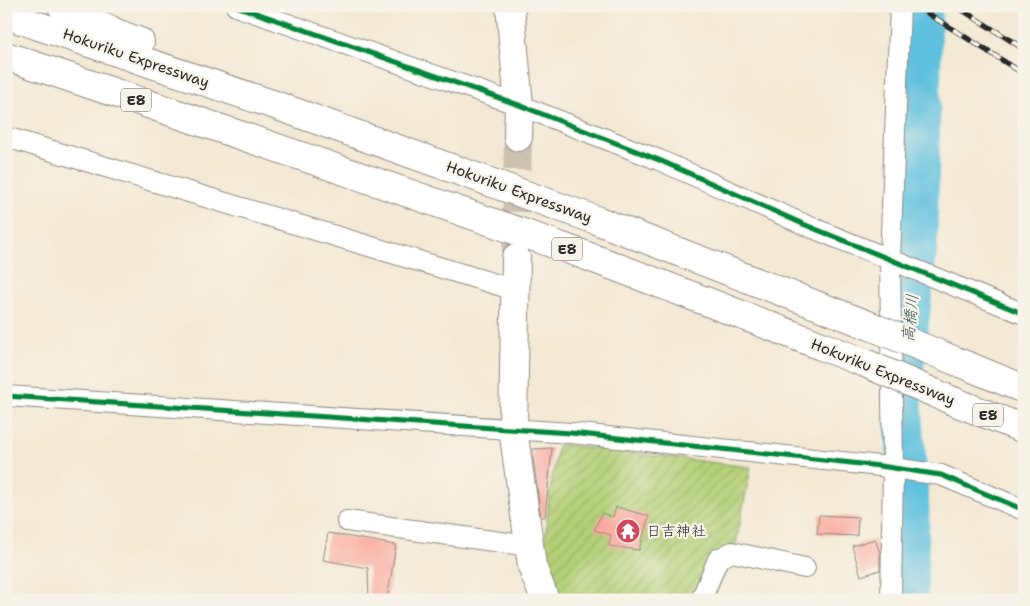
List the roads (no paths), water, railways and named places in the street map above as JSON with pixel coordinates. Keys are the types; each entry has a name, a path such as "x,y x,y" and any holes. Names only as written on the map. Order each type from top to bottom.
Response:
{"main road":[{"path":"62,6 116,33 179,58 485,169 596,220"},
{"path":"510,6 519,105 518,137"},
{"name":"Hokuriku Expressway","path":"6,15 275,105 596,220 868,325 1024,389"},
{"name":"Hokuriku Expressway","path":"6,56 567,249 864,363 1024,429"},
{"path":"6,69 266,144"},
{"path":"516,258 513,429 532,566 545,600"}],"street":[{"path":"236,6 519,105 659,160 803,224 1024,314"},
{"path":"891,600 893,468 890,260 900,6"},
{"path":"6,136 516,290"},
{"path":"6,396 580,434 893,468 941,475 1024,510"},
{"path":"347,521 529,546"},
{"path":"701,600 718,559 732,552 805,568"}],"waterway":[{"name":"高橋川","path":"908,600 910,510 902,389 918,247 923,6"}],"tunnel":[{"path":"516,254 518,137"}],"railway":[{"path":"916,6 1024,74"},
{"path":"956,6 1024,49"}],"place":[{"name":"日吉神社","path":"628,531"}]}
